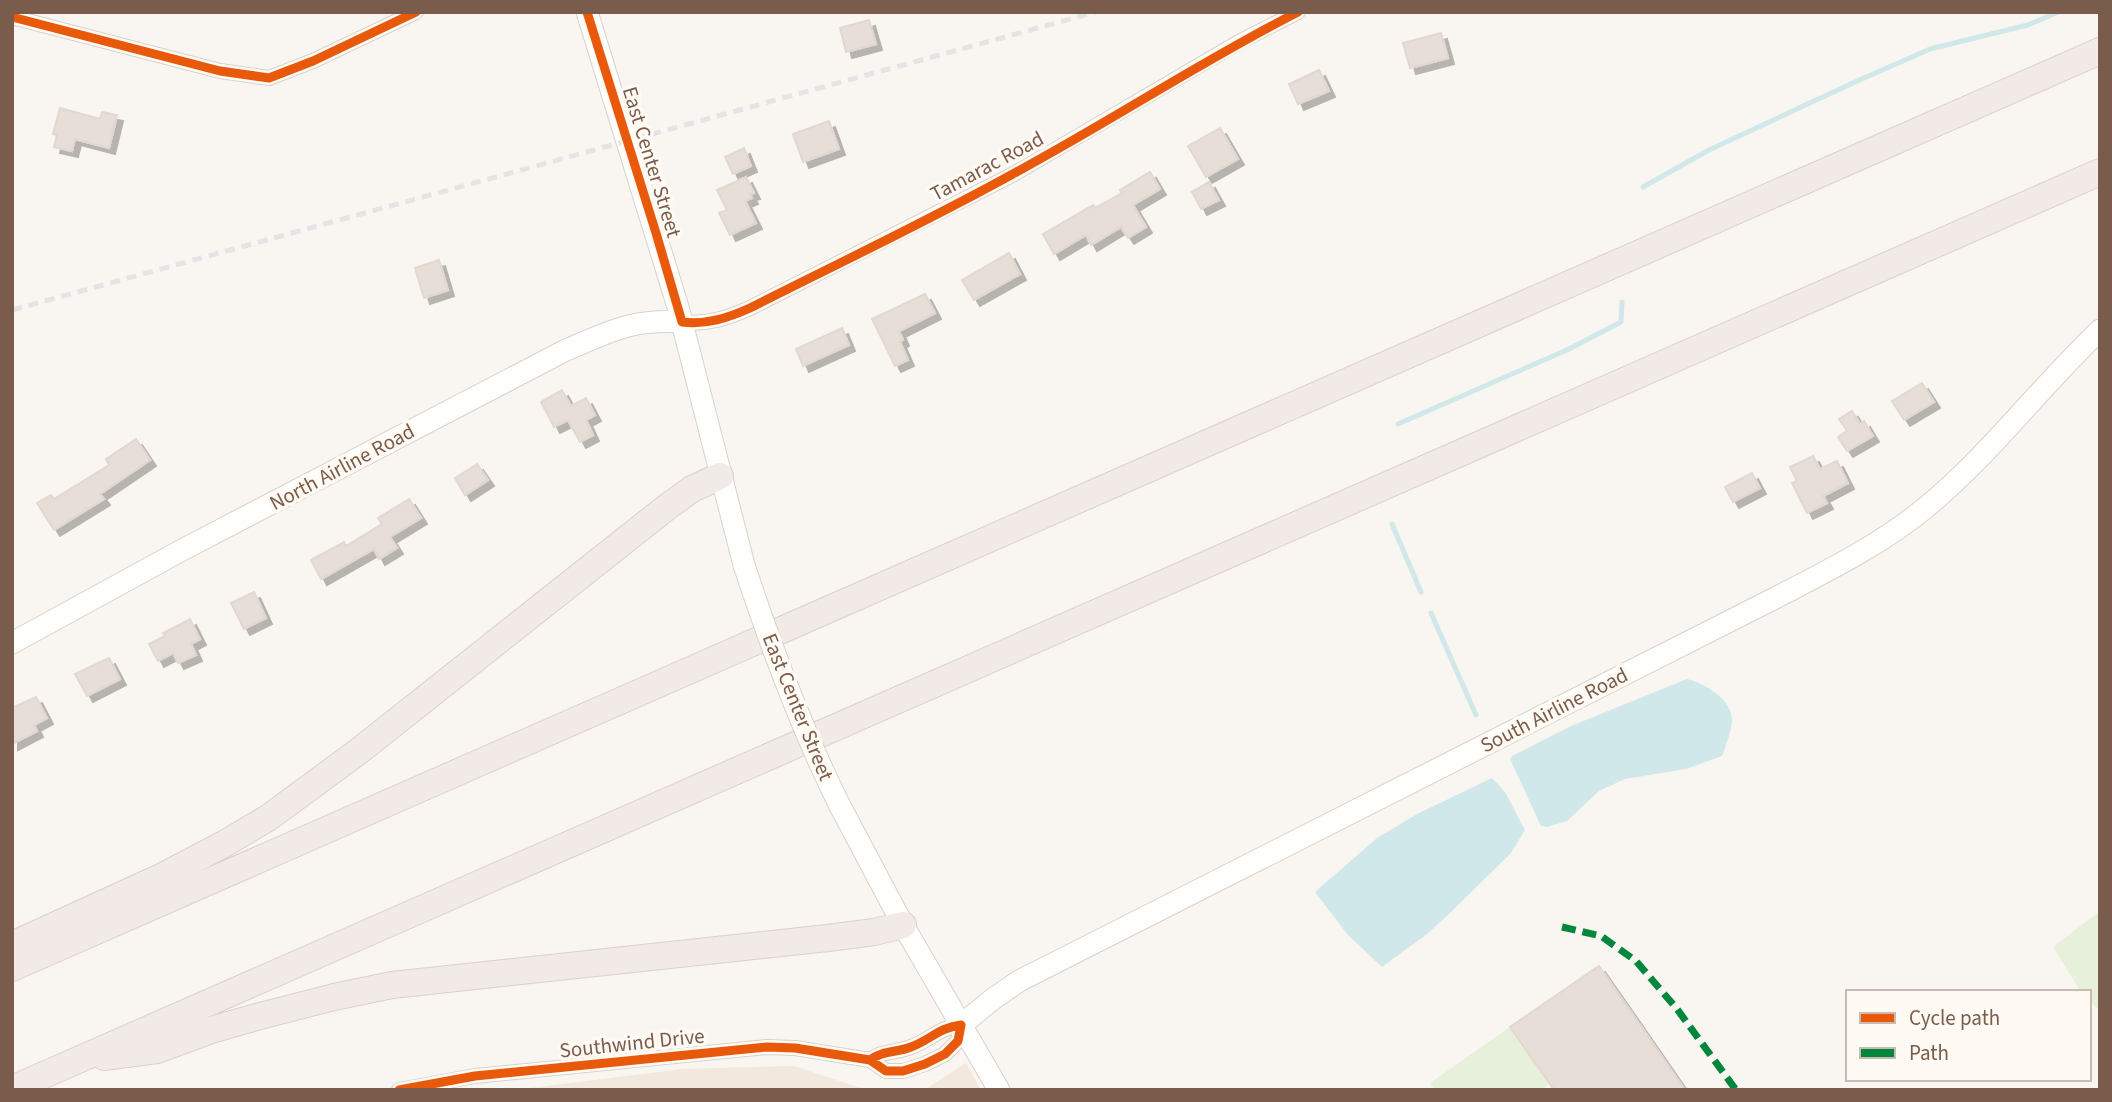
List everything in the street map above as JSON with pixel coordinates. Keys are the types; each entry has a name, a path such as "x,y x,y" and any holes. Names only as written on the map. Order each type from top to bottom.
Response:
{"highway":[{"path":"12,968 2100,51"},
{"path":"12,1089 2100,172"},
{"path":"12,945 173,870 268,818 359,751 667,507 692,489 720,476"},
{"path":"82,1059 157,1050 260,1016 392,985 816,940 903,925"}],"main road":[{"name":"East Center Street","path":"587,12 682,322 744,565 773,651 840,806 903,925 999,1090"},
{"name":"North Airline Road","path":"12,643 184,549 554,356 609,331 632,324 650,321 682,322"},
{"name":"South Airline Road","path":"961,1026 1019,981 1861,552 1908,521 1943,493 2100,330"}],"street":[{"path":"12,17 220,71 269,78 313,61 415,12"},
{"name":"Tamarac Road","path":"682,322 717,321 750,308 1012,175 1239,42 1298,12"},
{"name":"Southwind Drive","path":"399,1090 475,1076 753,1048 794,1048 870,1060 886,1071 893,1072 914,1069 950,1050 958,1041 961,1026 946,1027 915,1046 882,1052 870,1060"}],"shaded area":[{"path":"966,1063 981,1090 924,1090"},
{"path":"794,1066 864,1089 900,1090 515,1090 682,1069"}],"green space":[{"path":"2100,911 2100,1011 2091,1002 2091,990 2079,989 2053,947"},
{"path":"1510,1027 1550,1083 1541,1090 1435,1090 1430,1083"}],"water":[{"path":"1687,679 1710,689 1724,700 1728,707 1732,723 1722,756 1686,769 1625,779 1599,791 1567,821 1547,827 1541,826 1510,759 1512,756 1571,726"},
{"path":"1492,778 1505,792 1525,830 1511,853 1450,913 1427,934 1382,967 1348,935 1315,892 1377,838 1417,814"}],"building":[{"path":"869,20 876,44 846,52 840,28"},
{"path":"1441,33 1448,58 1410,68 1403,43"},
{"path":"1319,70 1329,91 1298,104 1289,84"},
{"path":"60,108 100,119 102,112 117,115 109,148 75,139 72,151 54,147 57,135 53,134"},
{"path":"829,121 839,149 803,162 793,134"},
{"path":"1220,128 1238,159 1206,177 1188,146"},
{"path":"744,148 751,166 733,174 725,157"},
{"path":"1150,172 1160,189 1133,205 1146,227 1128,238 1121,227 1091,245 1086,235 1054,254 1043,234 1093,205 1095,208 1122,193 1120,190"},
{"path":"746,177 754,193 750,194 752,198 745,201 756,223 730,235 719,213 727,210 717,190"},
{"path":"1209,182 1219,200 1201,209 1192,192"},
{"path":"1009,253 1020,274 974,300 962,280"},
{"path":"439,260 448,290 424,298 415,268"},
{"path":"925,294 935,313 899,331 903,340 900,342 908,360 895,366 872,319"},
{"path":"842,328 849,345 803,366 796,349"},
{"path":"1922,383 1934,402 1904,420 1892,401"},
{"path":"562,390 571,406 586,398 595,415 586,420 593,435 580,442 568,420 554,427 541,402"},
{"path":"1852,411 1860,424 1864,421 1873,436 1847,451 1838,437 1847,431 1839,419"},
{"path":"136,439 150,460 100,494 104,499 54,530 37,503 51,495 54,499 109,465 106,459"},
{"path":"1813,456 1820,469 1837,461 1848,483 1823,496 1827,503 1807,513 1792,483 1797,481 1790,467"},
{"path":"477,464 488,480 465,495 455,478"},
{"path":"1752,473 1760,488 1733,502 1725,487"},
{"path":"409,499 421,518 390,537 397,548 379,559 374,549 321,579 311,560 344,542 346,546 382,524 378,518"},
{"path":"254,592 266,618 244,629 231,603"},
{"path":"190,619 200,639 191,644 196,655 178,663 173,653 158,661 149,644 165,636 163,633"},
{"path":"109,658 120,679 87,696 75,674"},
{"path":"36,697 47,718 34,725 37,731 12,744 12,708"},
{"path":"1599,966 1685,1090 1554,1090 1510,1027"}],"waterway":[{"path":"1643,187 1709,150 1930,49 2028,25 2058,12"},
{"path":"1398,424 1569,349 1621,322 1622,302"},
{"path":"1392,524 1421,592"},
{"path":"1431,613 1476,715"}],"railway":[{"path":"12,310 1096,12"}],"marked path":[{"path":"1562,927 1601,936 1636,961 1677,1009 1736,1090"}],"cycle path":[{"path":"12,17 220,71 269,78 313,61 416,12"},
{"path":"587,12 682,322 691,323 717,320 742,312 914,226 1047,155 1225,51 1298,12"},
{"path":"399,1090 475,1076 767,1047 795,1048 870,1060 886,1071 903,1071 945,1054 958,1041 961,1025 947,1028 911,1047 870,1060"}]}
